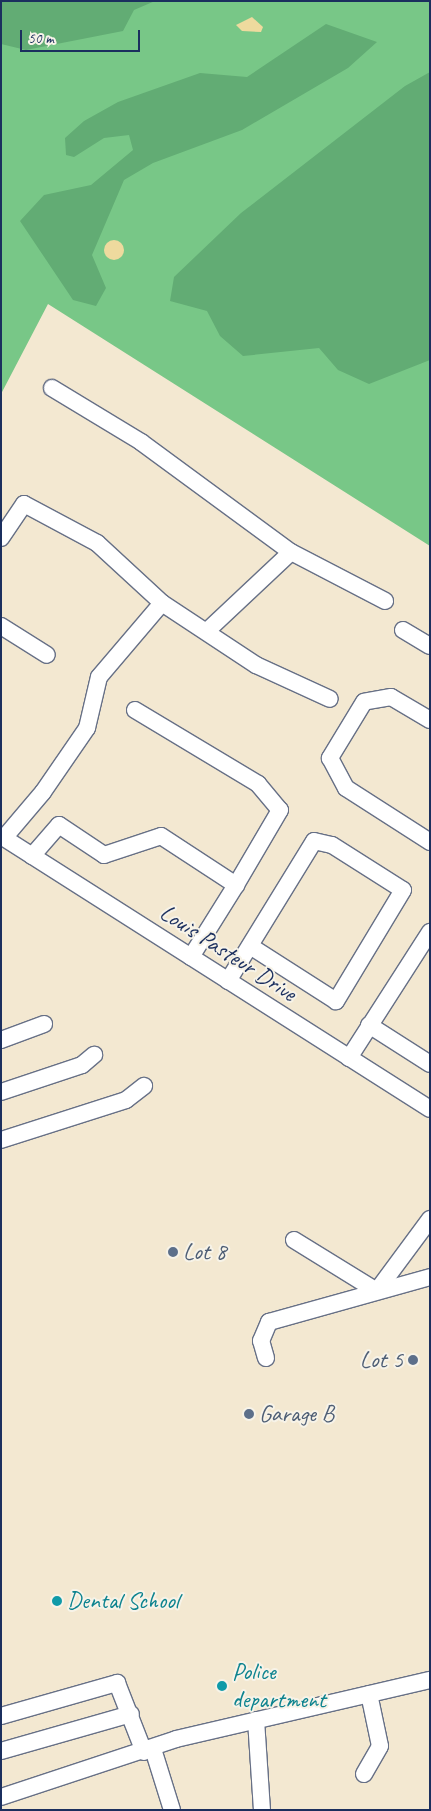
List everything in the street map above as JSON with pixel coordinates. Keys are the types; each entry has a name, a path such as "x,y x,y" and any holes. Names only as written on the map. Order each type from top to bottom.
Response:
{"street":[{"path":"52,388 141,442 291,552 385,601"},
{"path":"1,538 24,504 97,543 162,603 256,665 330,699"},
{"path":"207,631 291,552"},
{"path":"2,837 43,792 87,728 99,677 162,603"},
{"path":"1,626 47,655"},
{"path":"404,630 430,646"},
{"path":"430,720 391,697 364,702 330,758 346,788 430,842"},
{"path":"135,710 258,784 280,810 191,957"},
{"path":"32,856 59,825 104,855 161,836 236,885"},
{"name":"Louis Pasteur Drive","path":"2,837 430,1109"},
{"path":"228,981 314,841 332,845 403,890 336,1001 250,946"},
{"path":"349,1058 430,932"},
{"path":"1,1040 44,1024"},
{"path":"369,1025 430,1064"},
{"path":"1,1092 82,1065 94,1055"},
{"path":"1,1140 126,1100 144,1086"},
{"path":"377,1289 430,1219"},
{"path":"294,1240 377,1289"},
{"path":"266,1358 261,1341 269,1322 377,1289 389,1290 430,1277"},
{"path":"1,1797 149,1750 176,1739 430,1680"},
{"path":"1,1716 117,1683 149,1750 172,1810"},
{"path":"364,1774 380,1746 369,1694"},
{"path":"1,1751 131,1714"},
{"path":"256,1720 262,1810"}],"green space":[{"path":"1,1 430,1 430,546 48,304 1,394"},
{"path":"1,1 155,1 134,10 123,31 26,50 1,44"},
{"path":"326,24 377,42 348,68 242,130 153,163 124,180 92,255 106,288 96,306 73,300 20,221 44,195 91,185 133,150 129,135 104,138 74,157 66,155 65,138 84,121 118,102 200,73 247,77"},
{"path":"430,72 430,360 369,384 338,370 319,348 243,356 220,336 207,311 170,301 174,277 241,213 405,86"}],"sand":[{"path":"252,17 263,27 261,32 242,31 236,25"},
{"path":"114,240 121,243 124,250 121,257 114,260 107,257 104,250 107,243"}],"place":[{"name":"Lot 8","path":"173,1252"},
{"name":"Lot 5","path":"413,1360"},
{"name":"Garage B","path":"249,1414"},
{"name":"Dental School","path":"57,1601"},
{"name":"Police department","path":"222,1686"}]}
